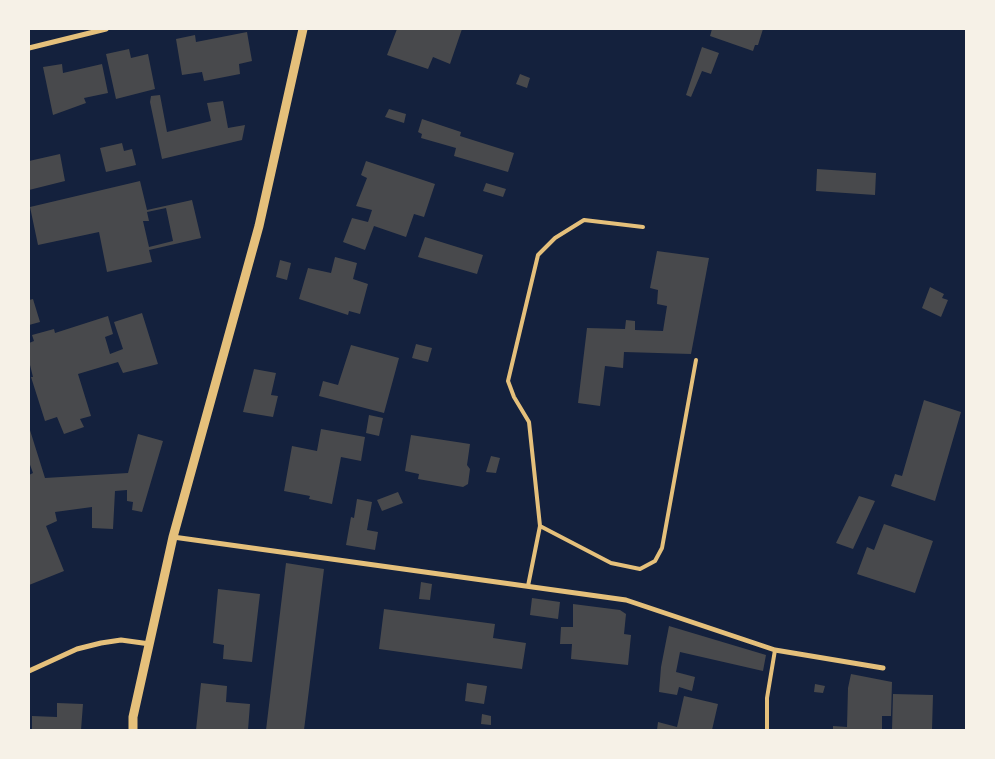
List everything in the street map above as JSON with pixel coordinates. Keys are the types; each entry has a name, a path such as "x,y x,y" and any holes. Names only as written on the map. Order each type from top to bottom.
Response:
{"street":[{"path":"29,48 106,29"},
{"path":"133,730 133,717 173,537 259,226 304,29"},
{"path":"173,537 626,600 775,650 883,668"},
{"path":"29,671 77,649 101,643 122,640 150,644"}],"lane":[{"path":"528,586 540,526 529,422 508,381 538,255 555,238 584,220 643,227"},
{"path":"540,526 612,564 640,569 655,561 662,548 696,360"},
{"path":"767,730 767,698 775,650"}],"building":[{"path":"397,29 462,29 450,64 433,57 428,69 387,55"},
{"path":"712,29 763,29 758,45 755,45 753,51 710,36"},
{"path":"247,32 252,61 239,64 240,74 204,81 202,72 182,75 176,39 195,35 196,42"},
{"path":"702,47 719,53 711,74 702,71 691,97 686,95"},
{"path":"129,49 131,58 148,54 155,89 116,99 106,54"},
{"path":"62,64 63,73 102,64 108,93 84,98 86,103 53,115 43,67"},
{"path":"520,74 530,78 527,88 516,84"},
{"path":"160,95 167,132 211,121 207,103 223,101 228,128 245,125 242,140 162,159 150,102 151,96"},
{"path":"389,109 406,114 404,123 385,117"},
{"path":"422,119 461,132 460,136 514,153 508,172 454,156 456,148 421,138 422,134 418,132"},
{"path":"122,143 124,151 132,149 136,165 106,172 100,148"},
{"path":"60,154 65,181 29,190 29,161"},
{"path":"366,161 435,184 424,217 414,214 406,237 374,226 365,250 343,242 352,218 368,222 372,210 356,206 367,178 361,175"},
{"path":"817,169 876,173 875,195 816,191"},
{"path":"140,181 147,210 192,200 201,238 149,250 152,262 107,272 99,232 38,245 30,207","holes":["166,208 173,241 149,247 143,221 149,221 147,212"]},
{"path":"486,183 506,189 503,197 483,191"},
{"path":"425,237 483,255 477,274 418,257"},
{"path":"657,251 709,258 691,354 624,352 623,368 605,366 600,406 578,403 587,328 625,329 626,320 635,321 635,330 663,331 667,306 657,304 658,290 650,288"},
{"path":"335,257 357,263 353,279 368,284 360,314 349,311 348,315 299,299 308,268 331,273"},
{"path":"280,260 291,263 287,280 276,277"},
{"path":"930,287 944,294 942,298 948,300 941,317 922,308"},
{"path":"33,299 40,322 29,325 29,300"},
{"path":"142,313 158,364 123,373 118,362 78,374 91,416 80,419 84,427 64,434 57,417 45,421 31,377 33,377 29,361 29,343 34,341 32,335 54,329 55,333 108,316 113,334 105,337 110,354 123,349 114,322"},
{"path":"416,344 432,348 428,362 412,358"},
{"path":"351,345 399,358 384,413 319,396 323,381 338,385"},
{"path":"254,369 276,373 271,395 278,396 273,417 243,412"},
{"path":"924,400 961,412 935,501 891,486 895,474 902,476"},
{"path":"369,415 383,418 379,436 366,433"},
{"path":"29,427 45,478 128,473 138,434 163,441 142,512 132,510 133,502 127,501 127,490 115,491 113,529 92,528 92,507 55,512 57,521 46,526 64,571 29,585 29,475 33,473 29,462"},
{"path":"321,429 365,437 361,461 341,457 332,504 309,499 310,496 284,491 292,446 317,451"},
{"path":"411,435 470,444 467,465 470,469 468,484 463,487 418,479 419,474 405,471"},
{"path":"491,456 500,458 496,473 486,472"},
{"path":"398,492 403,503 382,511 377,500"},
{"path":"859,496 875,501 853,549 836,543"},
{"path":"357,499 372,502 367,530 378,532 375,550 346,545 351,517 354,518"},
{"path":"884,524 933,541 915,593 857,574 867,547 874,550"},
{"path":"286,563 324,569 304,730 266,730"},
{"path":"421,582 432,584 430,600 419,599"},
{"path":"218,589 260,594 252,662 223,659 224,645 213,643"},
{"path":"532,598 560,602 558,619 530,615"},
{"path":"573,604 620,610 626,614 624,634 631,635 628,665 571,659 572,644 560,644 561,627 573,627"},
{"path":"384,609 495,624 493,638 526,643 522,669 379,649"},
{"path":"669,626 766,655 763,671 680,652 676,672 695,677 692,691 679,687 677,695 659,692 661,667"},
{"path":"851,674 892,682 891,716 882,716 882,730 833,730 833,726 847,727 848,688"},
{"path":"201,683 227,686 226,702 250,704 248,730 196,730"},
{"path":"467,683 487,686 484,704 465,701"},
{"path":"815,684 825,686 823,693 814,692"},
{"path":"893,694 933,695 932,730 892,730"},
{"path":"684,696 718,704 712,730 657,730 658,722 677,727"},
{"path":"57,703 83,704 81,730 32,730 32,716 57,717"},
{"path":"482,714 491,716 491,725 481,724"}]}
